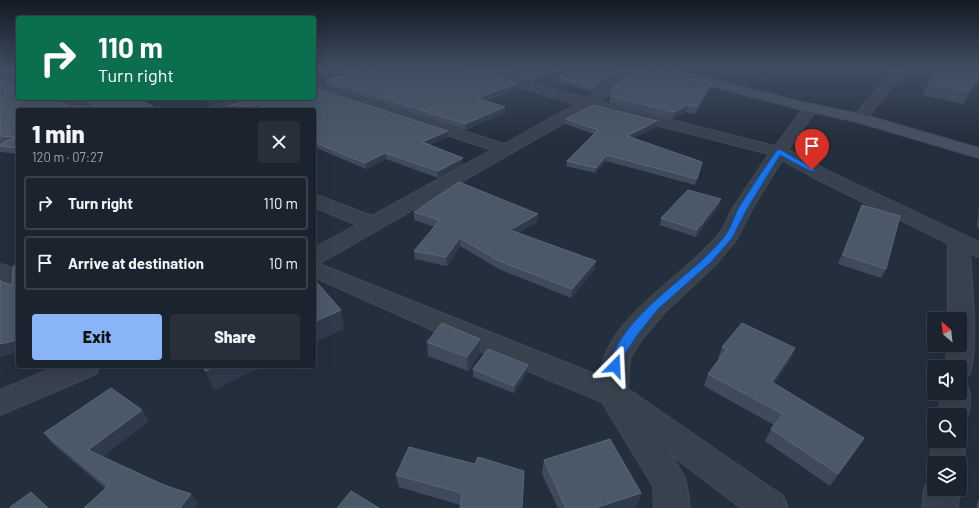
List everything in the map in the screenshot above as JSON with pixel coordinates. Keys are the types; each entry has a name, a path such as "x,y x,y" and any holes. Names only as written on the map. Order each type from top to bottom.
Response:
{"street":[{"path":"328,92 504,149"},
{"path":"548,92 779,152 824,176 969,245 960,360"},
{"path":"316,256 588,103 604,92"},
{"path":"747,92 811,108 860,118 979,153"},
{"path":"860,118 882,92"},
{"path":"59,100 81,108"},
{"path":"221,108 251,100"},
{"path":"672,508 670,483 613,394 615,366 618,354 634,331 655,307 708,259 729,236 742,209 779,152 811,108"},
{"path":"316,201 374,224"},
{"path":"316,270 485,342 613,394 770,508"},
{"path":"0,271 16,284"},
{"path":"0,403 81,368"},
{"path":"940,508 941,496"}],"building":[{"path":"0,92 16,92 16,100 54,100 70,106 91,106 92,105 89,100 141,100 155,108 16,108 16,148 0,146 0,144 15,137 0,136"},
{"path":"316,92 326,92 448,131 422,142 463,158 438,171 385,153 365,163 316,143 316,108 264,108 257,104 249,108 237,105 228,106 250,100 316,100"},
{"path":"363,92 494,92 478,98 505,107 465,124"},
{"path":"618,92 706,92 697,107 688,105 674,112 610,96 619,92"},
{"path":"593,105 657,121 627,136 702,162 697,179 607,155 596,168 567,161 598,130 566,119"},
{"path":"459,182 538,214 510,230 596,261 572,289 499,261 460,238 446,257 414,251 439,220 414,212"},
{"path":"688,190 721,199 697,230 661,218"},
{"path":"862,205 900,216 886,269 843,255"},
{"path":"16,265 16,340 0,344 0,280 12,285 13,266"},
{"path":"316,281 341,310 316,321"},
{"path":"442,323 480,339 467,357 427,342"},
{"path":"742,323 795,348 772,382 864,438 838,474 771,429 783,414 708,374 727,349 722,347"},
{"path":"488,349 528,365 514,386 473,369"},
{"path":"204,368 212,368 205,371"},
{"path":"111,388 142,410 88,450 164,485 191,494 180,508 84,508 108,486 44,433"},
{"path":"610,439 641,493 595,508 566,508 544,460"},
{"path":"409,447 475,464 478,457 524,471 522,508 460,508 462,493 396,475"},
{"path":"351,491 379,508 337,508"},
{"path":"31,492 48,508 9,508"}],"route":[{"path":"615,366 618,354 634,331 655,307 708,259 729,236 742,209 779,152 812,170"}]}
